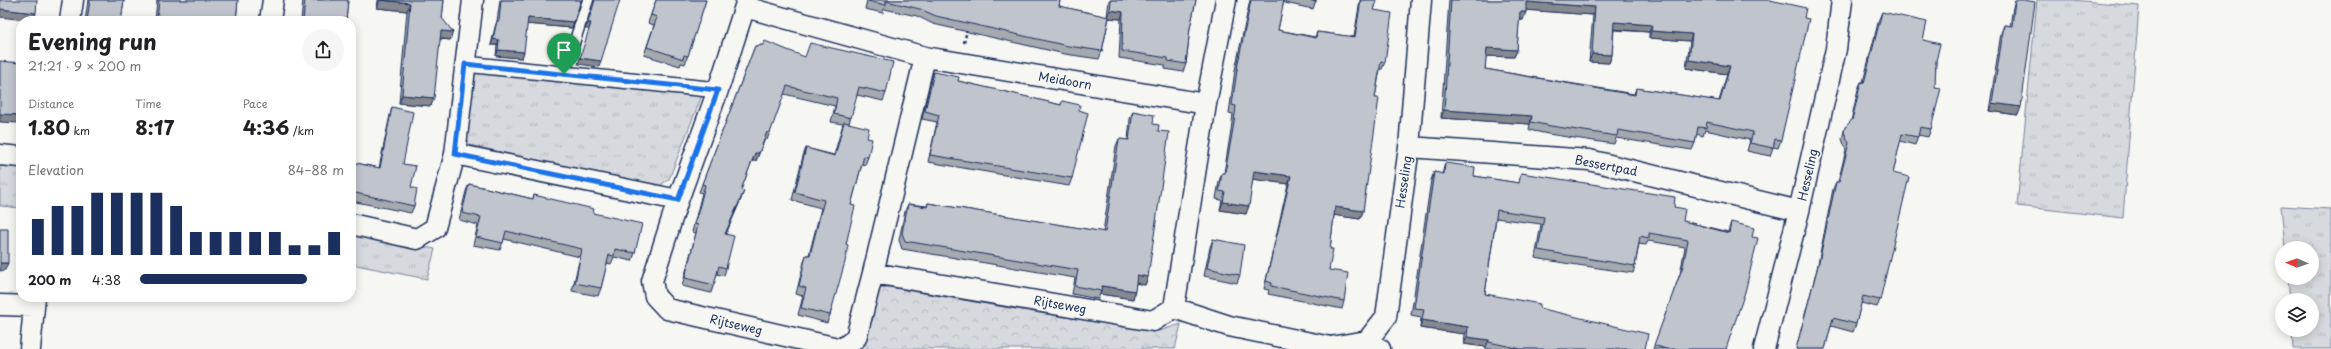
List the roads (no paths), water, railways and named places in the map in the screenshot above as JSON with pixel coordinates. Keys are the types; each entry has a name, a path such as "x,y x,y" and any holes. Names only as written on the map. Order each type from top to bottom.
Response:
{"street":[{"path":"71,16 73,0"},
{"path":"271,16 273,0"},
{"path":"356,225 418,239 434,228 455,154 473,0"},
{"path":"1226,0 1206,104 1174,308 1229,326 1330,347 1373,345"},
{"name":"Hesseling","path":"1373,345 1386,317 1409,147 1421,0"},
{"name":"Hesseling","path":"1764,349 1799,211 1836,49 1842,0"},
{"path":"455,154 678,200 718,90 746,3"},
{"name":"Meidoorn","path":"746,3 925,57 1206,104"},
{"path":"873,273 925,57"},
{"path":"465,64 718,90"},
{"name":"Bessertpad","path":"1409,147 1589,160 1799,211"},
{"path":"0,155 16,157"},
{"name":"Rijtseweg","path":"678,200 652,281 655,296 667,309 842,349 856,338 873,273 1153,321 1174,308"},
{"path":"0,305 26,302"},
{"path":"30,349 34,302"}],"lane":[{"path":"564,74 588,0"}]}
